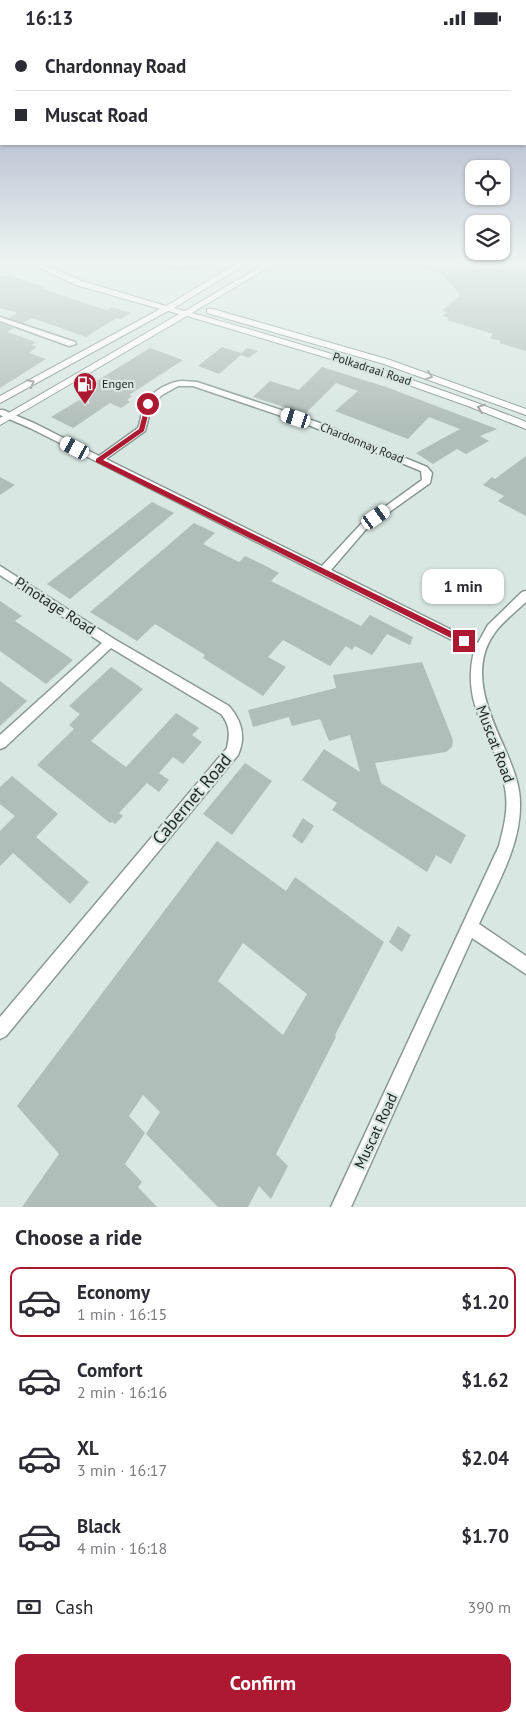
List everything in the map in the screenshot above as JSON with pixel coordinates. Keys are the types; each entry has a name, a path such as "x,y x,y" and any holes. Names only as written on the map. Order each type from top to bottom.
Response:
{"main road":[{"path":"0,400 152,317"},
{"path":"3,417 180,317"},
{"name":"Polkadraai Road","path":"194,317 391,375 526,427"},
{"name":"Polkadraai Road","path":"230,317 387,362 526,412"},
{"path":"234,317 248,322"}],"street":[{"path":"0,319 72,344"},
{"name":"Chardonnay Road","path":"99,460 142,429 150,401 172,386 185,383 194,384 314,424 424,469 427,473 427,481 364,526 323,572"},
{"path":"3,417 99,460 480,649 492,628 526,595"},
{"name":"Pinotage Road","path":"0,570 110,642"},
{"path":"0,743 110,642"},
{"name":"Cabernet Road","path":"0,1030 233,751 236,740 235,725 225,710 110,642"},
{"name":"Muscat Road","path":"341,1207 506,847 515,814 512,787 478,701 475,677 480,649"},
{"path":"470,927 526,966"}],"building":[{"path":"125,317 121,319 117,318 86,337 32,318 23,323 8,318"},
{"path":"444,317 526,317 526,351 499,343 501,341 490,338 493,334 447,320 449,318"},
{"path":"0,323 14,328 7,332 36,342 31,345 37,347 29,353 46,359 0,388"},
{"path":"222,347 241,353 247,348 258,351 249,358 241,355 219,374 198,366"},
{"path":"150,348 183,360 129,395 132,396 127,400 130,402 121,408 110,403 73,428 51,417 79,400 89,404 90,385"},
{"path":"322,367 386,387 497,429 480,436 489,441 466,454 457,449 433,464 416,453 460,429 429,417 408,439 335,411 358,391 336,383 305,414 253,397 270,381 299,390"},
{"path":"526,456 526,516 498,501 504,496 483,485 492,477 495,479"},
{"path":"0,477 15,485 0,495"},
{"path":"152,502 174,513 70,599 47,584"},
{"path":"194,523 215,533 203,544 239,562 245,556 266,566 279,573 271,581 361,626 370,615 413,637 410,645 387,634 372,655 355,646 352,650 346,646 330,666 283,640 268,657 286,667 263,696 203,658 205,655 155,624 137,641 90,612"},
{"path":"0,601 22,616 15,621 73,660 46,684 0,651"},
{"path":"422,662 453,740 452,747 446,752 375,763 381,783 466,835 451,864 436,855 427,872 332,810 337,803 302,780 324,749 360,772 350,735 329,741 320,719 292,726 289,717 253,727 248,710 336,688 333,675"},
{"path":"111,667 143,689 91,741 126,767 176,713 199,728 192,735 202,742 183,764 173,757 159,773 169,780 159,792 147,783 119,813 123,816 115,824 110,823 37,765 74,729 69,725 80,714 69,706"},
{"path":"0,681 27,701 0,726"},
{"path":"245,763 272,781 232,835 203,814"},
{"path":"12,776 58,814 36,837 89,882 70,904 13,853 0,866 0,831 15,816 0,804 0,787"},
{"path":"303,818 314,826 302,844 292,836"},
{"path":"217,841 286,891 295,877 384,942 276,1154 288,1166 271,1199 259,1186 248,1207 218,1207 146,1134 160,1112 143,1095 129,1116 145,1133 125,1164 142,1182 138,1187 157,1207 22,1207 59,1154 17,1106","holes":["243,943 307,994 283,1035 218,981"]},
{"path":"398,926 411,935 402,952 389,942"}],"place":[{"name":"Engen","path":"85,405"}],"route":[{"path":"148,404 142,429 99,460 464,641"}]}
